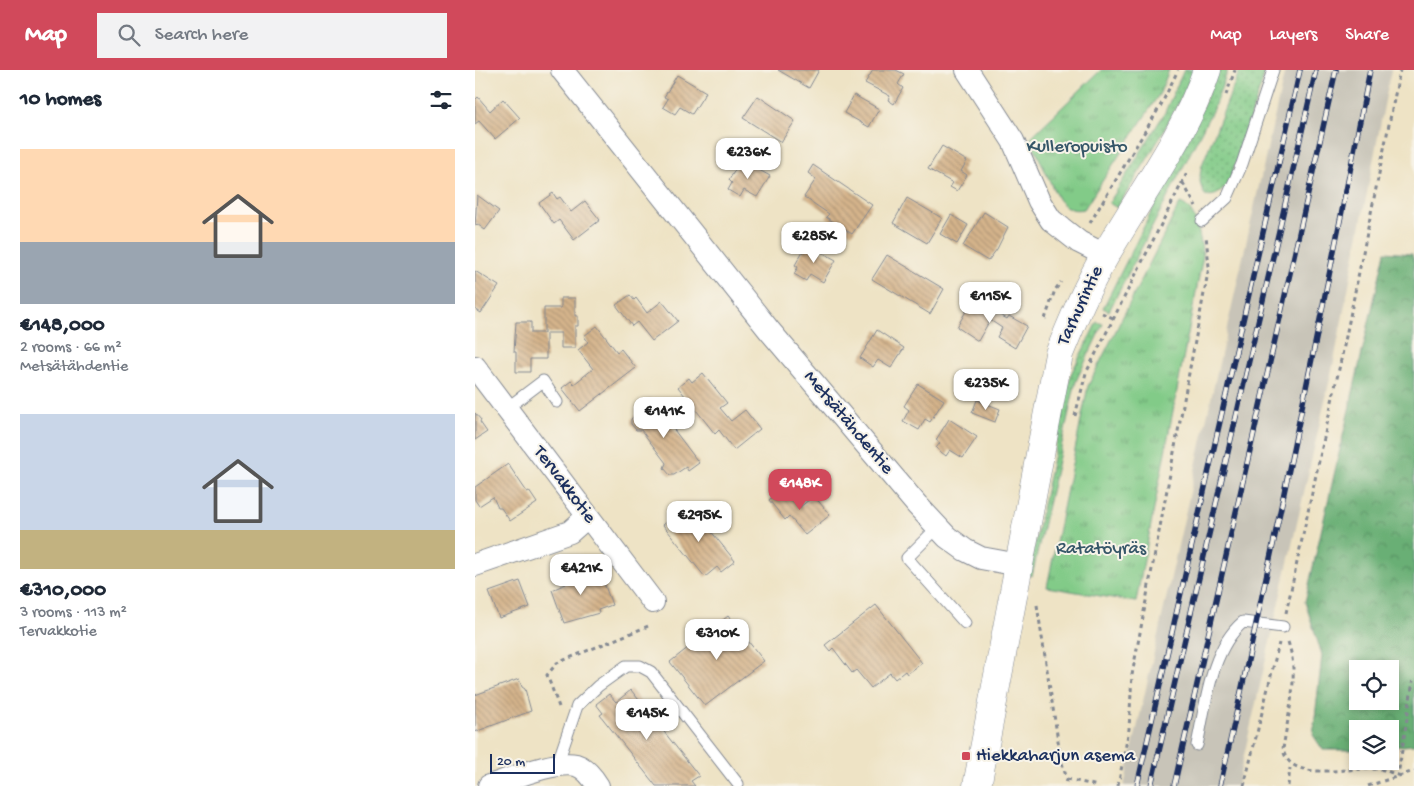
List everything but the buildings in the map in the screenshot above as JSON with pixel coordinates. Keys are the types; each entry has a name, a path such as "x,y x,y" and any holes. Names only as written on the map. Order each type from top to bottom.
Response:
{"street":[{"name":"Metsätähdentie","path":"562,70 769,330 947,537 981,558 1019,565"},
{"path":"967,70 1013,141 1039,201 1051,220 1079,242 1105,255"},
{"name":"Tarhurintie","path":"1019,565 1059,354 1080,302 1105,255 1170,146 1202,85 1207,70"},
{"name":"Tervakkotie","path":"475,367 653,602"},
{"path":"475,565 570,532 587,517"},
{"path":"977,786 1019,565"},
{"path":"489,786 557,765 576,765 591,775 598,786"}],"lane":[{"path":"1202,221 1227,198 1242,164 1273,70"},
{"path":"506,409 543,381 557,402"},
{"path":"938,527 907,558 965,623"},
{"path":"1197,744 1215,665 1233,630 1243,622 1283,627"},
{"path":"557,765 569,735 577,706 599,686 626,666 640,666 651,672 739,784"}],"path":[{"path":"1244,786 1283,627 1346,337 1400,70"},
{"path":"1074,418 1086,373 1182,182 1202,221 1210,253 1209,267 1132,675 1129,729 1118,786"},
{"path":"1035,598 1040,613 1061,760 1067,778 1064,786"},
{"path":"569,735 547,675 557,663 654,623 661,614 653,602"},
{"path":"1283,627 1293,654 1294,673 1283,749 1285,761 1290,768 1316,776 1383,770 1398,775"},
{"path":"1398,775 1413,680"},
{"path":"1288,786 1290,768"},
{"path":"1368,786 1414,771"},
{"path":"1067,778 1098,786"}],"shaded area":[{"path":"1285,70 1391,70 1334,361 1237,786 1124,786"}],"green space":[{"name":"Kulleropuisto","path":"1101,70 1169,70 1160,93 1084,209 1076,210 1067,207 1058,199 1030,138"},
{"path":"1184,70 1194,70 1168,123 1117,208 1109,203 1164,114"},
{"path":"1219,70 1228,70 1214,107 1109,311 1103,308 1188,139"},
{"path":"1240,70 1266,70 1229,183 1216,195 1205,195 1200,181 1202,165"},
{"name":"Ratatöyräs","path":"1180,203 1191,211 1197,226 1203,256 1136,602 1047,587 1088,386"},
{"path":"1385,252 1412,254 1414,262 1414,745 1399,746 1399,720 1349,720 1349,750 1323,750 1313,735 1322,655 1305,602"},
{"path":"1097,322 1103,324 1076,381 1032,576 1028,575 1071,374"}],"railway":[{"path":"1137,786 1300,70"},
{"path":"1151,786 1316,70"},
{"path":"1174,786 1336,70"},
{"path":"1220,786 1298,428 1370,70"}],"place":[{"name":"Hiekkaharjun asema","path":"966,756"}]}
